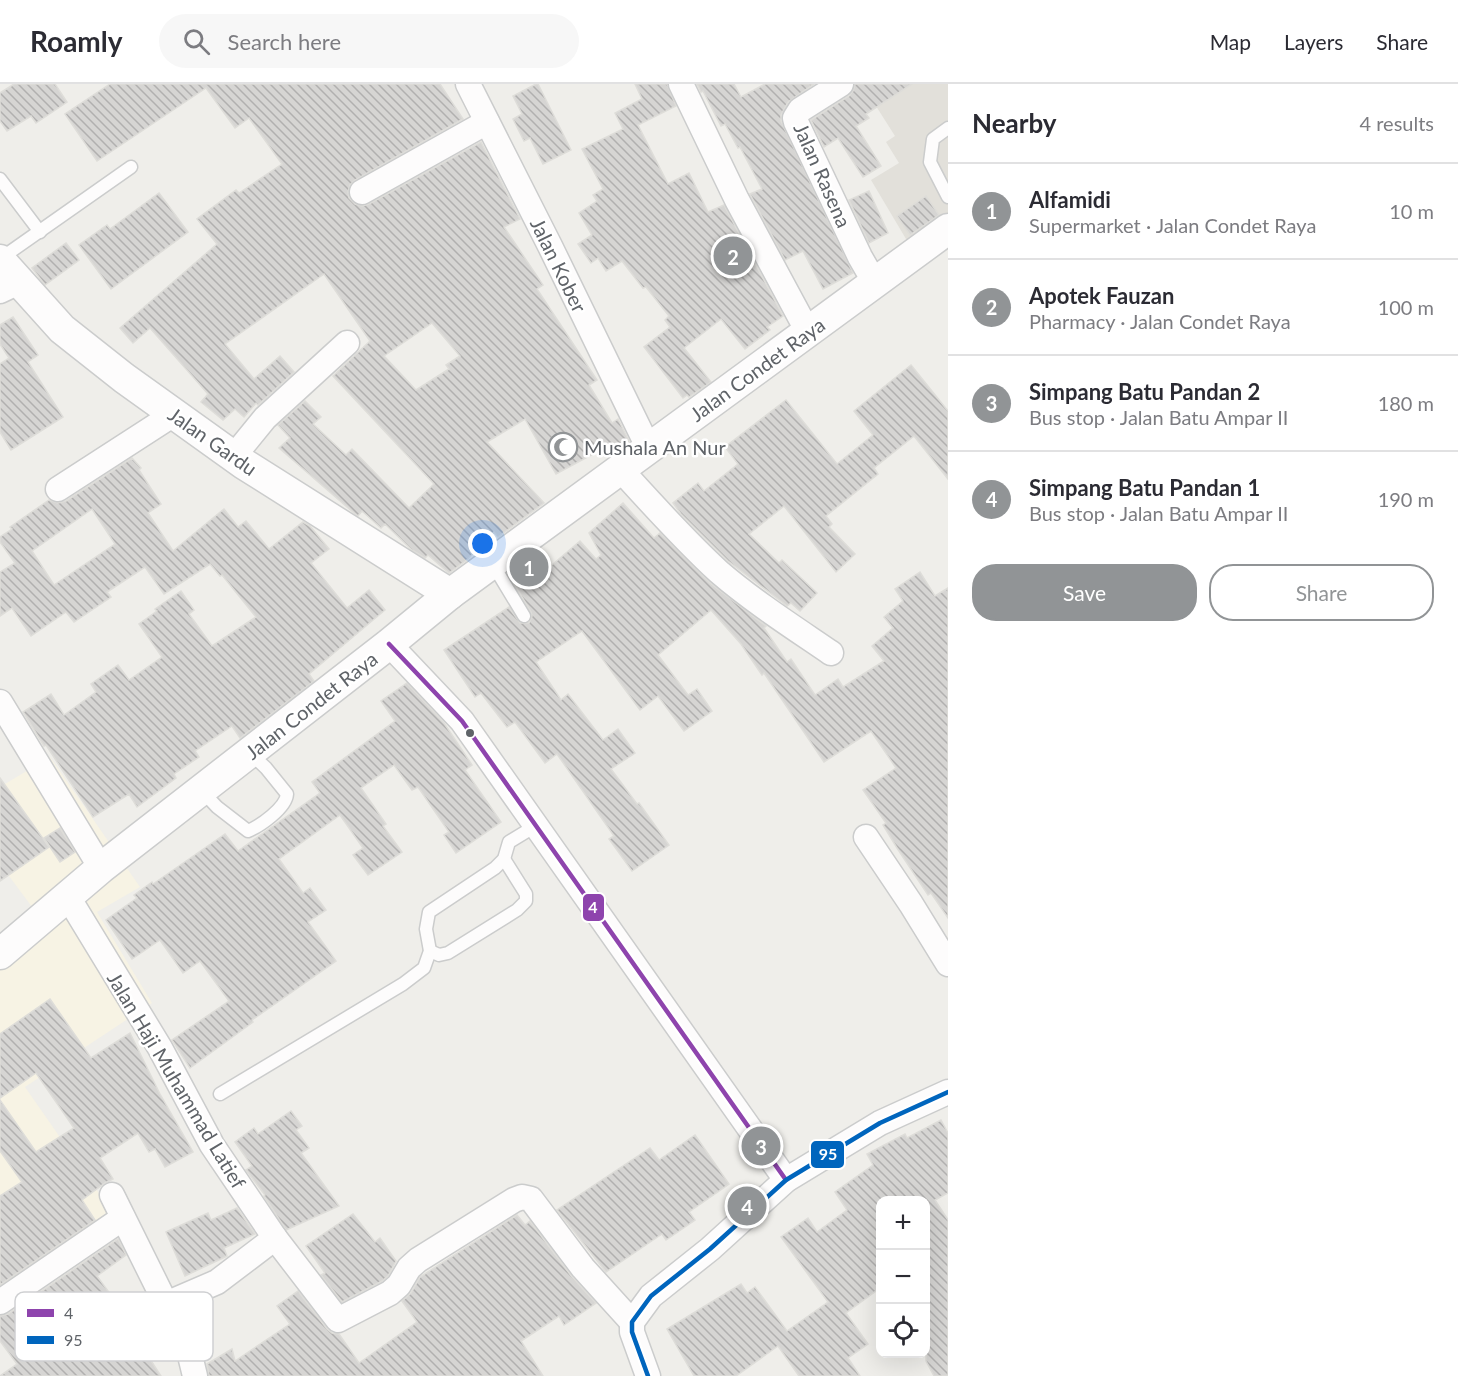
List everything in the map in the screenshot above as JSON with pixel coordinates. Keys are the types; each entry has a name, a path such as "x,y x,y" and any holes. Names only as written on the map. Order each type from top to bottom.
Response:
{"street":[{"name":"Jalan Kober","path":"468,84 648,447"},
{"path":"681,84 737,200 808,332"},
{"name":"Jalan Rasena","path":"841,84 800,110 795,118 850,238 875,283"},
{"path":"362,192 487,122"},
{"name":"Jalan Condet Raya","path":"0,954 101,868 491,562 948,229"},
{"name":"Jalan Gardu","path":"5,273 62,329 124,378 234,456 450,594"},
{"path":"234,456 265,418 347,342"},
{"path":"58,489 174,414"},
{"path":"620,469 719,571 760,605 831,653"},
{"path":"389,644 462,721 786,1180"},
{"path":"0,702 101,868"},
{"path":"866,837 948,964"},
{"name":"Jalan Haji Muhammad Latief","path":"68,897 160,1048 212,1145 275,1238 338,1320 390,1293 399,1286 406,1271 418,1260 522,1197 531,1200 583,1268 632,1322"},
{"path":"648,1376 632,1332 632,1322 651,1296 710,1250 786,1180 880,1123 948,1092"},
{"path":"112,1195 160,1292"},
{"path":"0,1302 123,1218"},
{"path":"194,1292 217,1282 275,1238"},
{"path":"191,1361 195,1376"}],"lane":[{"path":"948,128 933,140 930,162 948,197"},
{"path":"5,273 40,232 131,167"},
{"path":"0,179 40,232"},
{"path":"491,562 524,616"},
{"path":"201,790 217,807 248,831 275,812 286,800 287,794 278,781 250,753"},
{"path":"220,1094 403,984 424,968 430,951 426,929 429,912 495,868 504,859 509,842 537,825"},
{"path":"430,951 439,955 448,953 517,910 526,901 526,894 504,859"}],"shaded area":[{"path":"862,84 948,84 948,214 909,244 871,180 899,163 886,142 895,136"},
{"path":"50,757 140,887 97,912 152,1003 25,1087 126,1232 38,1292 15,1292 15,1308 0,1318 0,946 38,915 0,864 0,787"}],"building":[{"path":"14,84 55,84 67,102 36,123 31,116 7,131 0,121 0,93"},
{"path":"110,84 440,84 463,119 355,180 350,185 349,198 355,204 362,206 369,204 481,142 520,219 504,227 543,285 537,289 597,380 589,385 612,423 618,419 629,441 610,453 606,447 556,474 525,419 487,442 544,503 498,537 494,532 468,559 449,573 428,555 425,558 412,550 385,524 381,528 362,511 358,516 279,448 290,438 278,425 305,401 321,417 313,424 346,455 352,449 409,508 434,484 333,376 370,341 324,274 225,344 254,379 280,356 294,372 258,405 256,403 244,417 235,409 223,420 201,402 208,394 150,328 133,343 120,328 217,244 197,219 236,190 239,193 282,164 249,118 235,128 206,88 97,161 65,114","holes":["432,323 460,356 446,365 449,369 416,390 384,356"]},
{"path":"536,84 571,150 543,164 530,138 524,141 513,119 522,114 513,96"},
{"path":"635,84 667,84 676,106 638,125 668,184 689,173 708,212 724,205 783,316 767,327 770,330 745,349 721,319 684,348 711,382 689,397 687,395 683,398 644,347 670,327 665,320 669,316 622,261 606,271 598,258 591,263 578,244 592,235 579,213 597,201 593,195 603,189 582,149 623,129 615,113 642,99"},
{"path":"697,84 734,84 741,97 765,84 814,84 788,102 781,115 781,121 853,273 823,289 803,251 785,260 750,194 762,189 740,147 738,148 725,124 721,126"},
{"path":"855,84 912,84 866,114 869,118 856,126 881,166 863,177 838,138 824,147 811,120 849,96"},
{"path":"869,191 888,233 869,243 849,200"},
{"path":"159,193 188,232 111,289 79,245 107,225 110,229"},
{"path":"926,196 939,215 910,235 897,216"},
{"path":"66,243 79,260 45,285 32,268"},
{"path":"13,317 38,355 28,362 63,417 11,450 0,432 0,364 9,358 0,344 0,325"},
{"path":"911,365 948,411 948,479 914,436 874,468 878,474 826,516 832,524 829,527 855,554 836,572 784,506 749,534 779,563 782,560 817,593 800,611 791,603 787,606 728,561 673,503 698,483 704,491 738,464 725,447 786,400 837,464 873,435 854,411"},
{"path":"132,458 141,468 139,470 161,504 148,513 173,551 224,509 238,527 246,521 269,549 303,522 310,526 329,549 311,563 347,608 369,590 385,610 309,674 314,681 240,738 232,726 195,751 199,757 174,774 176,778 137,807 129,794 93,817 23,712 51,694 64,715 96,692 91,684 118,665 129,680 162,657 139,624 157,611 155,609 181,591 194,610 189,614 212,646 256,617 222,575 220,576 210,564 164,594 145,567 107,592 111,597 74,622 66,612 31,636 12,608 0,616 0,572 15,563 0,542 0,537 12,529 10,527 49,500 58,503 66,501","holes":["92,509 115,544 54,585 32,551"]},
{"path":"623,503 654,538 660,533 710,583 766,626 764,628 787,662 791,659 815,695 838,679 843,687 884,661 872,646 893,628 884,617 903,601 895,589 920,572 935,596 948,588 948,918 931,893 928,895 883,825 886,823 863,790 896,768 871,731 824,762 764,673 762,675 741,644 711,610 658,655 688,695 697,689 712,711 684,731 658,696 640,710 582,631 536,662 561,700 568,694 603,740 618,729 635,753 611,769 669,845 632,871 609,839 614,836 557,754 545,763 515,722 507,727 481,693 475,697 444,650 509,607 520,623 529,623 531,612 513,582 541,563 546,570 580,541 596,559 601,555 589,533"},
{"path":"407,683 444,723 472,765 465,770 501,822 456,853 444,835 449,832 418,787 412,790 394,765 361,788 386,824 383,826 402,852 368,875 353,855 363,848 340,815 279,859 303,893 310,888 326,910 308,922 336,961 252,1020 253,1022 190,1068 172,1040 229,1001 200,961 183,973 160,940 132,959 106,920 137,898 134,895 225,834 238,851 320,793 312,782 395,721 381,701"},
{"path":"0,778 49,847 0,881"},
{"path":"60,828 75,852 60,862 44,838"},
{"path":"50,999 91,1058 130,1033 160,1094 193,1152 165,1167 155,1149 149,1152 138,1133 100,1158 113,1179 82,1200 95,1220 0,1285 0,1196 22,1182 0,1151 0,1100 36,1152 74,1128 36,1073 0,1098 0,1034"},
{"path":"291,1111 302,1126 296,1130 309,1148 301,1153 339,1206 286,1230 265,1195 246,1170 252,1166 235,1142 254,1128 258,1134"},
{"path":"941,1120 948,1133 948,1193 935,1200 948,1220 948,1376 934,1376 926,1361 926,1358 930,1358 930,1196 876,1196 876,1291 846,1313 868,1344 848,1358 860,1376 799,1376 778,1346 736,1376 694,1376 667,1329 741,1284 747,1293 755,1287 787,1331 828,1302 781,1237 808,1218 817,1232 847,1210 835,1192 873,1165 867,1154 905,1134 907,1138"},
{"path":"695,1135 729,1184 689,1212 695,1220 666,1240 662,1234 606,1272 557,1210 650,1148 659,1160"},
{"path":"237,1208 255,1234 224,1248 227,1256 185,1276 166,1232 208,1213 211,1220"},
{"path":"353,1214 375,1242 380,1238 396,1261 388,1276 382,1281 342,1302 321,1275 325,1273 306,1246"},
{"path":"517,1215 525,1225 530,1221 572,1277 596,1303 564,1325 559,1316 521,1341 543,1376 209,1376 207,1364 232,1349 235,1361 290,1324 277,1306 298,1291 327,1329 339,1334 359,1363 417,1322 402,1301 411,1293 420,1277"},
{"path":"118,1239 126,1255 97,1276 109,1292 40,1292"},
{"path":"15,1309 15,1361 151,1361 161,1376 0,1376 17,1364 0,1341 0,1316"}],"transit line":[{"name":"4","path":"389,644 462,721 786,1180"},
{"name":"95","path":"648,1376 632,1332 632,1322 651,1296 710,1249 786,1180 880,1123 948,1092"}],"place":[{"name":"Apotek Fauzan","path":"733,256"},
{"name":"Mushala An Nur","path":"563,447"},
{"name":"Alfamidi","path":"529,567"},
{"name":"Simpang Batu Pandan 2","path":"761,1146"},
{"name":"Simpang Batu Pandan 1","path":"747,1206"}]}
